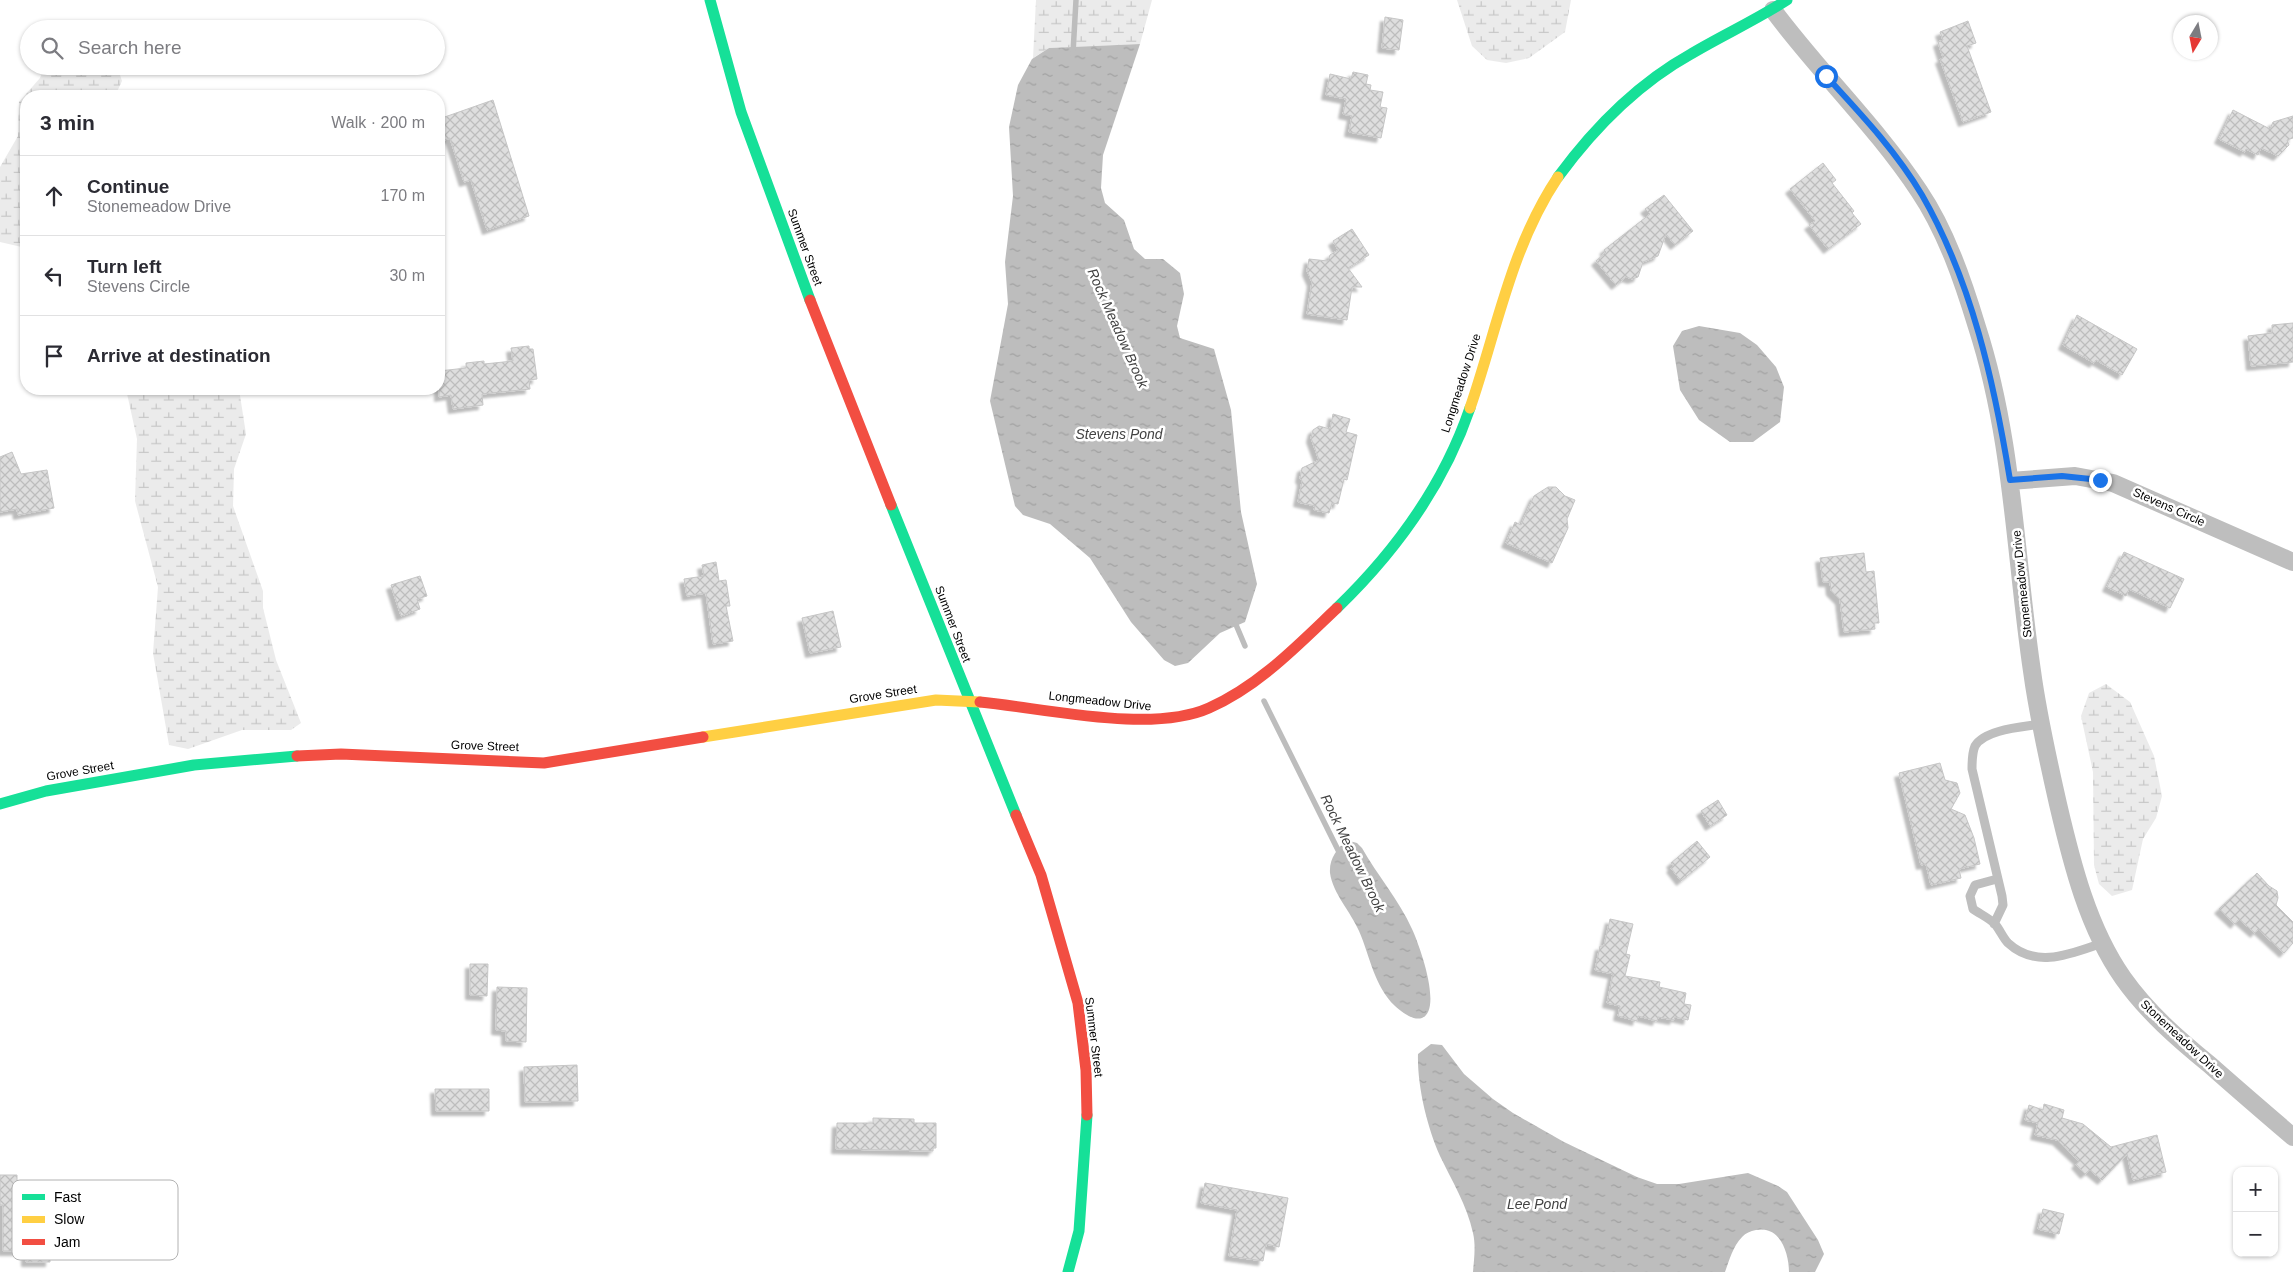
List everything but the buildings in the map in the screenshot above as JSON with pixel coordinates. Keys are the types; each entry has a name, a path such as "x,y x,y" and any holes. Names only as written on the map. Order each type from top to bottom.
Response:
{"street":[{"name":"Summer Street","path":"710,0 741,112 796,265 969,700 1041,875 1078,1003 1086,1070 1087,1126 1079,1231 1068,1272"},
{"name":"Longmeadow Drive","path":"969,700 1131,719 1172,719 1202,711 1221,703 1300,644 1376,571 1412,526 1442,476 1467,418 1516,255 1535,216 1556,180 1612,112 1648,83 1688,55 1780,5"},
{"name":"Stonemeadow Drive","path":"1780,5 1800,46 1895,156 1921,194 1945,240 1963,286 1983,347 2000,418 2010,480 2032,673 2041,724 2068,846 2102,943 2123,978 2149,1010 2293,1137"},
{"name":"Stevens Circle","path":"2010,480 2075,476 2113,483 2293,562"},
{"name":"Grove Street","path":"0,804 46,791 194,765 268,757 341,754 544,763 936,700 969,700"}],"lane":[{"path":"1994,924 2003,905 1972,769 1973,753 1976,744 1994,733 2041,724"},
{"path":"1997,879 1975,885 1970,896 1973,909 1994,924 2007,942 2025,956 2039,958 2070,954 2102,943"}],"green space":[{"path":"1036,0 1152,0 1140,44 1049,48 1033,58"},
{"path":"1457,0 1571,0 1565,32 1529,58 1506,63 1487,60 1472,46"},
{"path":"41,75 120,75 122,81 118,90 30,90"},
{"path":"20,101 20,247 0,242 0,167 18,136"},
{"path":"127,395 240,395 246,434 234,469 233,506 263,591 263,608 276,660 301,723 291,730 242,730 188,749 169,745 153,653 158,587 135,501 137,439"},
{"path":"2106,684 2130,702 2154,756 2162,796 2156,818 2143,839 2132,890 2112,896 2099,884 2094,865 2093,772 2081,716 2089,693"}],"water":[{"name":"Stevens Pond","path":"1140,44 1103,155 1101,188 1105,203 1124,220 1134,249 1145,259 1163,259 1180,273 1184,294 1177,326 1180,338 1214,349 1231,410 1241,512 1257,584 1245,622 1220,633 1188,663 1175,666 1164,660 1131,622 1090,558 1050,524 1023,515 1015,506 990,401 1008,304 1005,262 1013,196 1009,127 1018,85 1032,59 1049,48"},
{"path":"1699,326 1740,333 1757,345 1776,367 1784,387 1780,422 1753,442 1730,442 1699,420 1680,390 1673,346 1682,331"},
{"path":"1346,840 1357,843 1362,848 1401,908 1412,929 1424,961 1430,990 1428,1012 1422,1018 1415,1018 1401,1011 1388,998 1377,980 1356,924 1338,896 1332,881 1330,868 1332,859"},
{"name":"Lee Pond","path":"1431,1044 1442,1045 1464,1074 1493,1099 1513,1113 1564,1142 1637,1177 1657,1184 1679,1184 1748,1173 1778,1186 1787,1192 1818,1240 1824,1254 1815,1272 1789,1272 1785,1249 1777,1236 1764,1230 1756,1230 1747,1233 1739,1241 1725,1272 1473,1272 1473,1233 1463,1203 1435,1145 1421,1092 1418,1054"}],"waterway":[{"name":"Rock Meadow Brook","path":"1073,53 1076,0"},
{"name":"Rock Meadow Brook","path":"1234,620 1245,646"},
{"name":"Rock Meadow Brook","path":"1264,701 1341,856"}],"traffic: fast":[{"path":"710,0 741,112 810,300"},
{"path":"1558,177 1602,124 1652,79 1691,54 1787,0"},
{"path":"1337,608 1379,564 1416,516 1446,465 1470,408"},
{"path":"891,505 1016,815"},
{"path":"0,804 46,791 194,765 297,756"},
{"path":"1068,1272 1079,1231 1087,1115"}],"traffic: slow":[{"path":"1470,408 1517,260 1528,232 1558,177"},
{"path":"703,737 936,700 980,702"}],"traffic: jam":[{"path":"810,300 891,505"},
{"path":"980,702 1097,717 1128,719 1158,719 1185,715 1209,708 1245,688 1277,664 1337,608"},
{"path":"297,756 341,754 544,763 703,737"},
{"path":"1016,815 1041,875 1078,1003 1086,1070 1087,1115"}],"route":[{"path":"1826,76 1895,156 1921,194 1945,240 1978,329 1990,374 2010,480 2050,476 2075,476 2100,480"}]}
